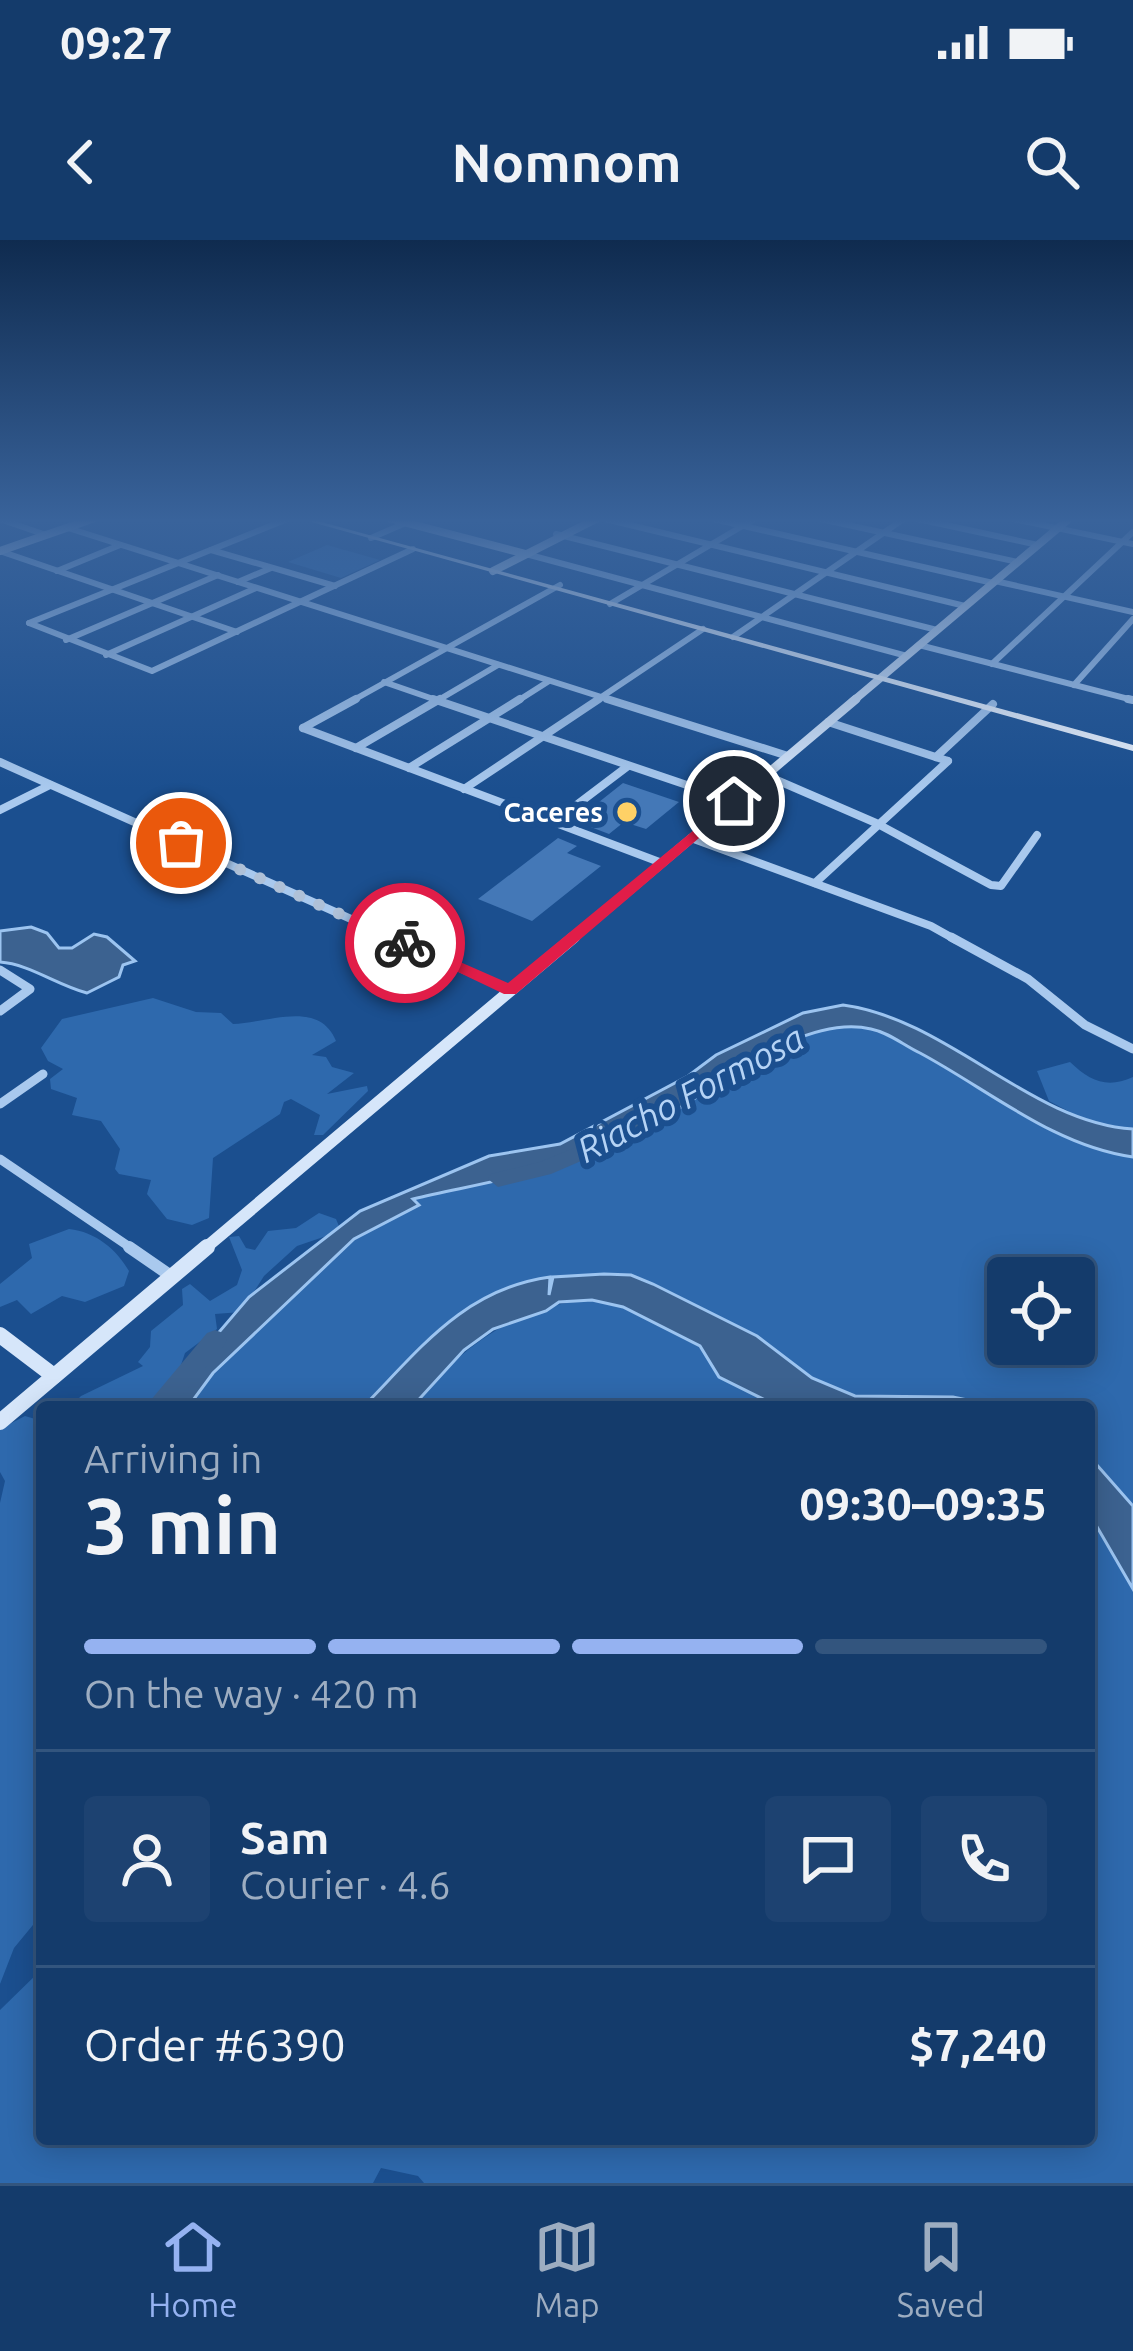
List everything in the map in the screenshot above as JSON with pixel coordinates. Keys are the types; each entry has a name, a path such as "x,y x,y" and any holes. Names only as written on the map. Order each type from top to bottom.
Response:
{"main road":[{"path":"634,609 735,636"},
{"path":"636,609 1133,745"},
{"path":"0,1421 963,609"},
{"path":"0,1335 54,1376"}],"street":[{"path":"65,609 28,624 152,671 288,609"},
{"path":"65,640 139,609"},
{"path":"165,609 237,632"},
{"path":"106,655 210,609"},
{"path":"324,609 788,756"},
{"path":"517,609 303,728 662,862"},
{"path":"725,609 907,656"},
{"path":"735,636 774,609"},
{"path":"853,609 938,630"},
{"path":"992,664 1051,609"},
{"path":"1074,685 1133,616"},
{"path":"464,789 703,629"},
{"path":"920,645 1133,700"},
{"path":"356,748 498,664"},
{"path":"410,768 550,680"},
{"path":"384,682 734,801"},
{"path":"936,757 992,705"},
{"path":"814,883 948,761 828,722"},
{"path":"0,762 510,990"},
{"path":"554,822 628,766"},
{"path":"765,775 1001,886 1037,836"},
{"path":"0,810 50,784"},
{"path":"691,838 931,926 1028,979 1085,1024 1133,1049"},
{"path":"0,970 30,988 0,1011"},
{"path":"0,1104 44,1074"},
{"path":"0,1159 171,1276"}],"shaded area":[{"path":"153,998 196,1012 221,1013 233,1024 291,1016 318,1020 336,1041 312,1055 326,1057 332,1067 354,1073 327,1094 367,1086 368,1091 323,1135 314,1135 320,1115 291,1099 284,1102 280,1114 213,1158 209,1218 192,1225 167,1219 147,1194 151,1180 119,1174 115,1169 120,1149 101,1121 72,1115 77,1098 51,1089 50,1079 63,1069 48,1061 41,1048 62,1019"},
{"path":"873,1024 1012,1098 1133,1140 1133,1527 1095,1488 1095,1401 854,1401 673,1314 569,1288 504,1308 398,1401 168,1401 325,1252 411,1199 544,1169 626,1135 799,1030"},
{"path":"1070,1062 1099,1081 1133,1077 1133,1129 1087,1121 1049,1101 1037,1071"},
{"path":"319,1213 336,1219 341,1231 297,1246 264,1276 241,1312 215,1314 217,1329 185,1353 161,1401 76,1401 143,1366 138,1362 150,1347 151,1331 183,1305 182,1289 190,1284 210,1301 237,1285 242,1270 229,1237 239,1236 246,1248 255,1250 268,1231 296,1228"},
{"path":"69,1229 96,1238 118,1256 129,1271 124,1286 85,1302 62,1296 31,1314 17,1300 0,1307 0,1284 32,1258 29,1244"},
{"path":"592,1300 623,1307 700,1346 719,1377 766,1401 417,1401 449,1366 491,1333 565,1303"},
{"path":"25,1416 36,1419 36,1921 14,1948 0,1984 0,1503 5,1481 0,1472 0,1429"},
{"path":"1095,1523 1133,1589 1133,2183 424,2183 418,2176 381,2168 373,2183 0,2183 0,2010 36,1975 36,2145 1095,2145"}],"water":[{"path":"31,927 47,933 59,948 72,948 94,934 107,937 135,961 123,965 119,977 87,993 0,962 0,931"},
{"path":"843,1005 918,1029 1059,1109 1096,1123 1133,1129 1133,1157 1049,1129 884,1033 846,1027 820,1031 768,1053 673,1112 585,1153 513,1177 413,1199 419,1205 354,1239 213,1373 192,1401 160,1401 249,1297 360,1211 489,1156 560,1144 688,1076 716,1055 803,1013"},
{"path":"631,1275 757,1336 812,1378 855,1396 972,1401 767,1401 719,1377 700,1346 623,1307 592,1300 559,1302 493,1329 464,1350 417,1401 369,1401 468,1308 493,1294 550,1277 549,1295 553,1277"},
{"path":"1095,1463 1133,1506 1133,1589 1095,1523"}],"building":[{"name":"Caceres","path":"623,783 679,802 646,829 624,822 609,834 575,821"},
{"path":"558,838 577,846 567,853 601,866 532,921 478,899"}],"waterway":[{"name":"Riacho Formosa","path":"498,1179 544,1169 632,1131"},
{"name":"Riacho Formosa","path":"162,1401 215,1340"}],"way so far":[{"path":"181,843 405,943"}],"place":[{"name":"Caceres","path":"627,812"}],"route":[{"path":"405,943 510,990 734,801"}]}
